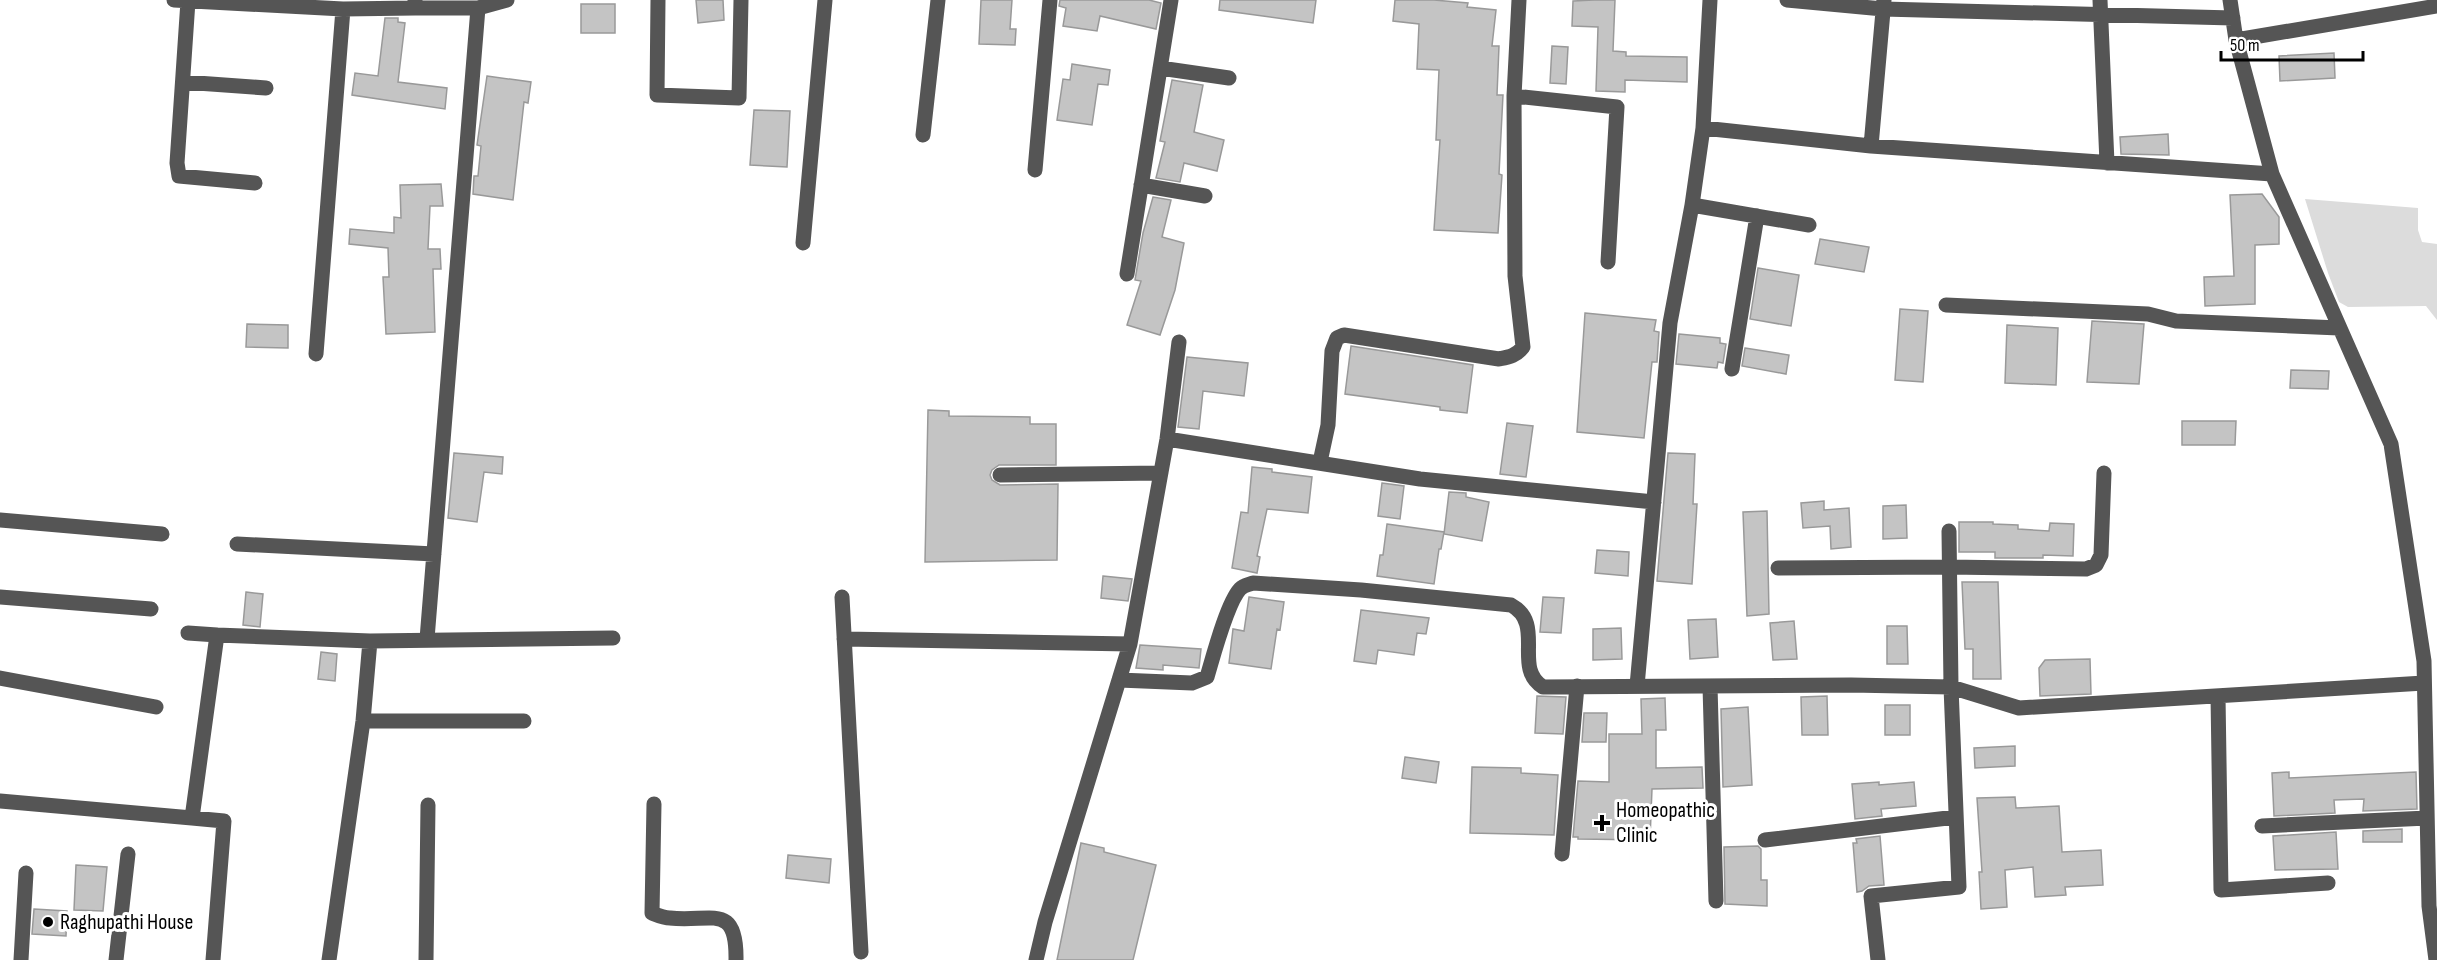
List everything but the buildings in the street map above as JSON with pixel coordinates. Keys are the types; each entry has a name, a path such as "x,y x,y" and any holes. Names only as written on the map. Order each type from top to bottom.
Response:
{"street":[{"path":"174,0 293,3 343,9 415,4 478,8 507,0"},
{"path":"658,0 657,95 740,98 741,0"},
{"path":"803,243 825,0"},
{"path":"922,135 938,0"},
{"path":"1035,171 1050,0"},
{"path":"1127,274 1171,0"},
{"path":"1320,462 1328,425 1332,351 1337,338 1344,335 1499,359 1518,353 1523,347 1515,276 1514,96 1519,0"},
{"path":"1637,686 1670,323 1692,205 1702,128 1710,0"},
{"path":"1787,0 1883,4 2101,7 2232,18"},
{"path":"2230,0 2236,40 2272,174 2391,444 2424,661 2429,906 2436,960"},
{"path":"188,1 177,163 179,176 255,183"},
{"path":"1871,146 1883,4"},
{"path":"2236,40 2437,6"},
{"path":"2101,7 2107,164"},
{"path":"428,639 478,8"},
{"path":"316,354 343,9"},
{"path":"1160,68 1229,78"},
{"path":"183,82 266,88"},
{"path":"1514,96 1617,107 1608,262"},
{"path":"1702,128 1871,146 2272,174"},
{"path":"1141,185 1205,196"},
{"path":"1692,205 1809,225"},
{"path":"1732,369 1757,216"},
{"path":"1946,305 2148,314 2176,321 2339,328"},
{"path":"1036,960 1045,922 1130,644 1167,439 1179,342"},
{"path":"1167,439 1420,479 1654,502"},
{"path":"1000,476 1161,473"},
{"path":"1778,568 2086,569 2096,565 2101,555 2104,473"},
{"path":"0,520 162,534"},
{"path":"1878,960 1871,896 1959,887 1951,687 1949,531"},
{"path":"237,544 434,554"},
{"path":"1119,680 1192,683 1207,677 1220,633 1238,591 1252,583 1361,590 1512,605 1522,611 1528,622 1530,673 1534,681 1543,687 1951,687 2019,708 2424,683"},
{"path":"0,597 151,609"},
{"path":"842,597 861,952"},
{"path":"188,633 370,641 613,638"},
{"path":"192,818 217,635"},
{"path":"844,639 1130,644"},
{"path":"328,960 363,721 370,641"},
{"path":"0,678 156,707"},
{"path":"1562,854 1577,686"},
{"path":"1710,686 1716,901"},
{"path":"2218,696 2222,890 2328,883"},
{"path":"363,721 524,721"},
{"path":"0,801 224,821 213,960"},
{"path":"654,804 652,913 669,918 718,918 731,926 737,940 736,960"},
{"path":"426,960 428,806"},
{"path":"1765,840 1956,816"},
{"path":"2262,826 2427,818"},
{"path":"116,960 128,854"},
{"path":"21,960 26,873"}],"shaded area":[{"path":"2305,199 2418,208 2418,230 2422,242 2437,244 2437,320 2426,306 2348,307 2339,302"}],"place":[{"name":"Homeopathic Clinic","path":"1602,823"},
{"name":"Raghupathi House","path":"48,922"}]}
